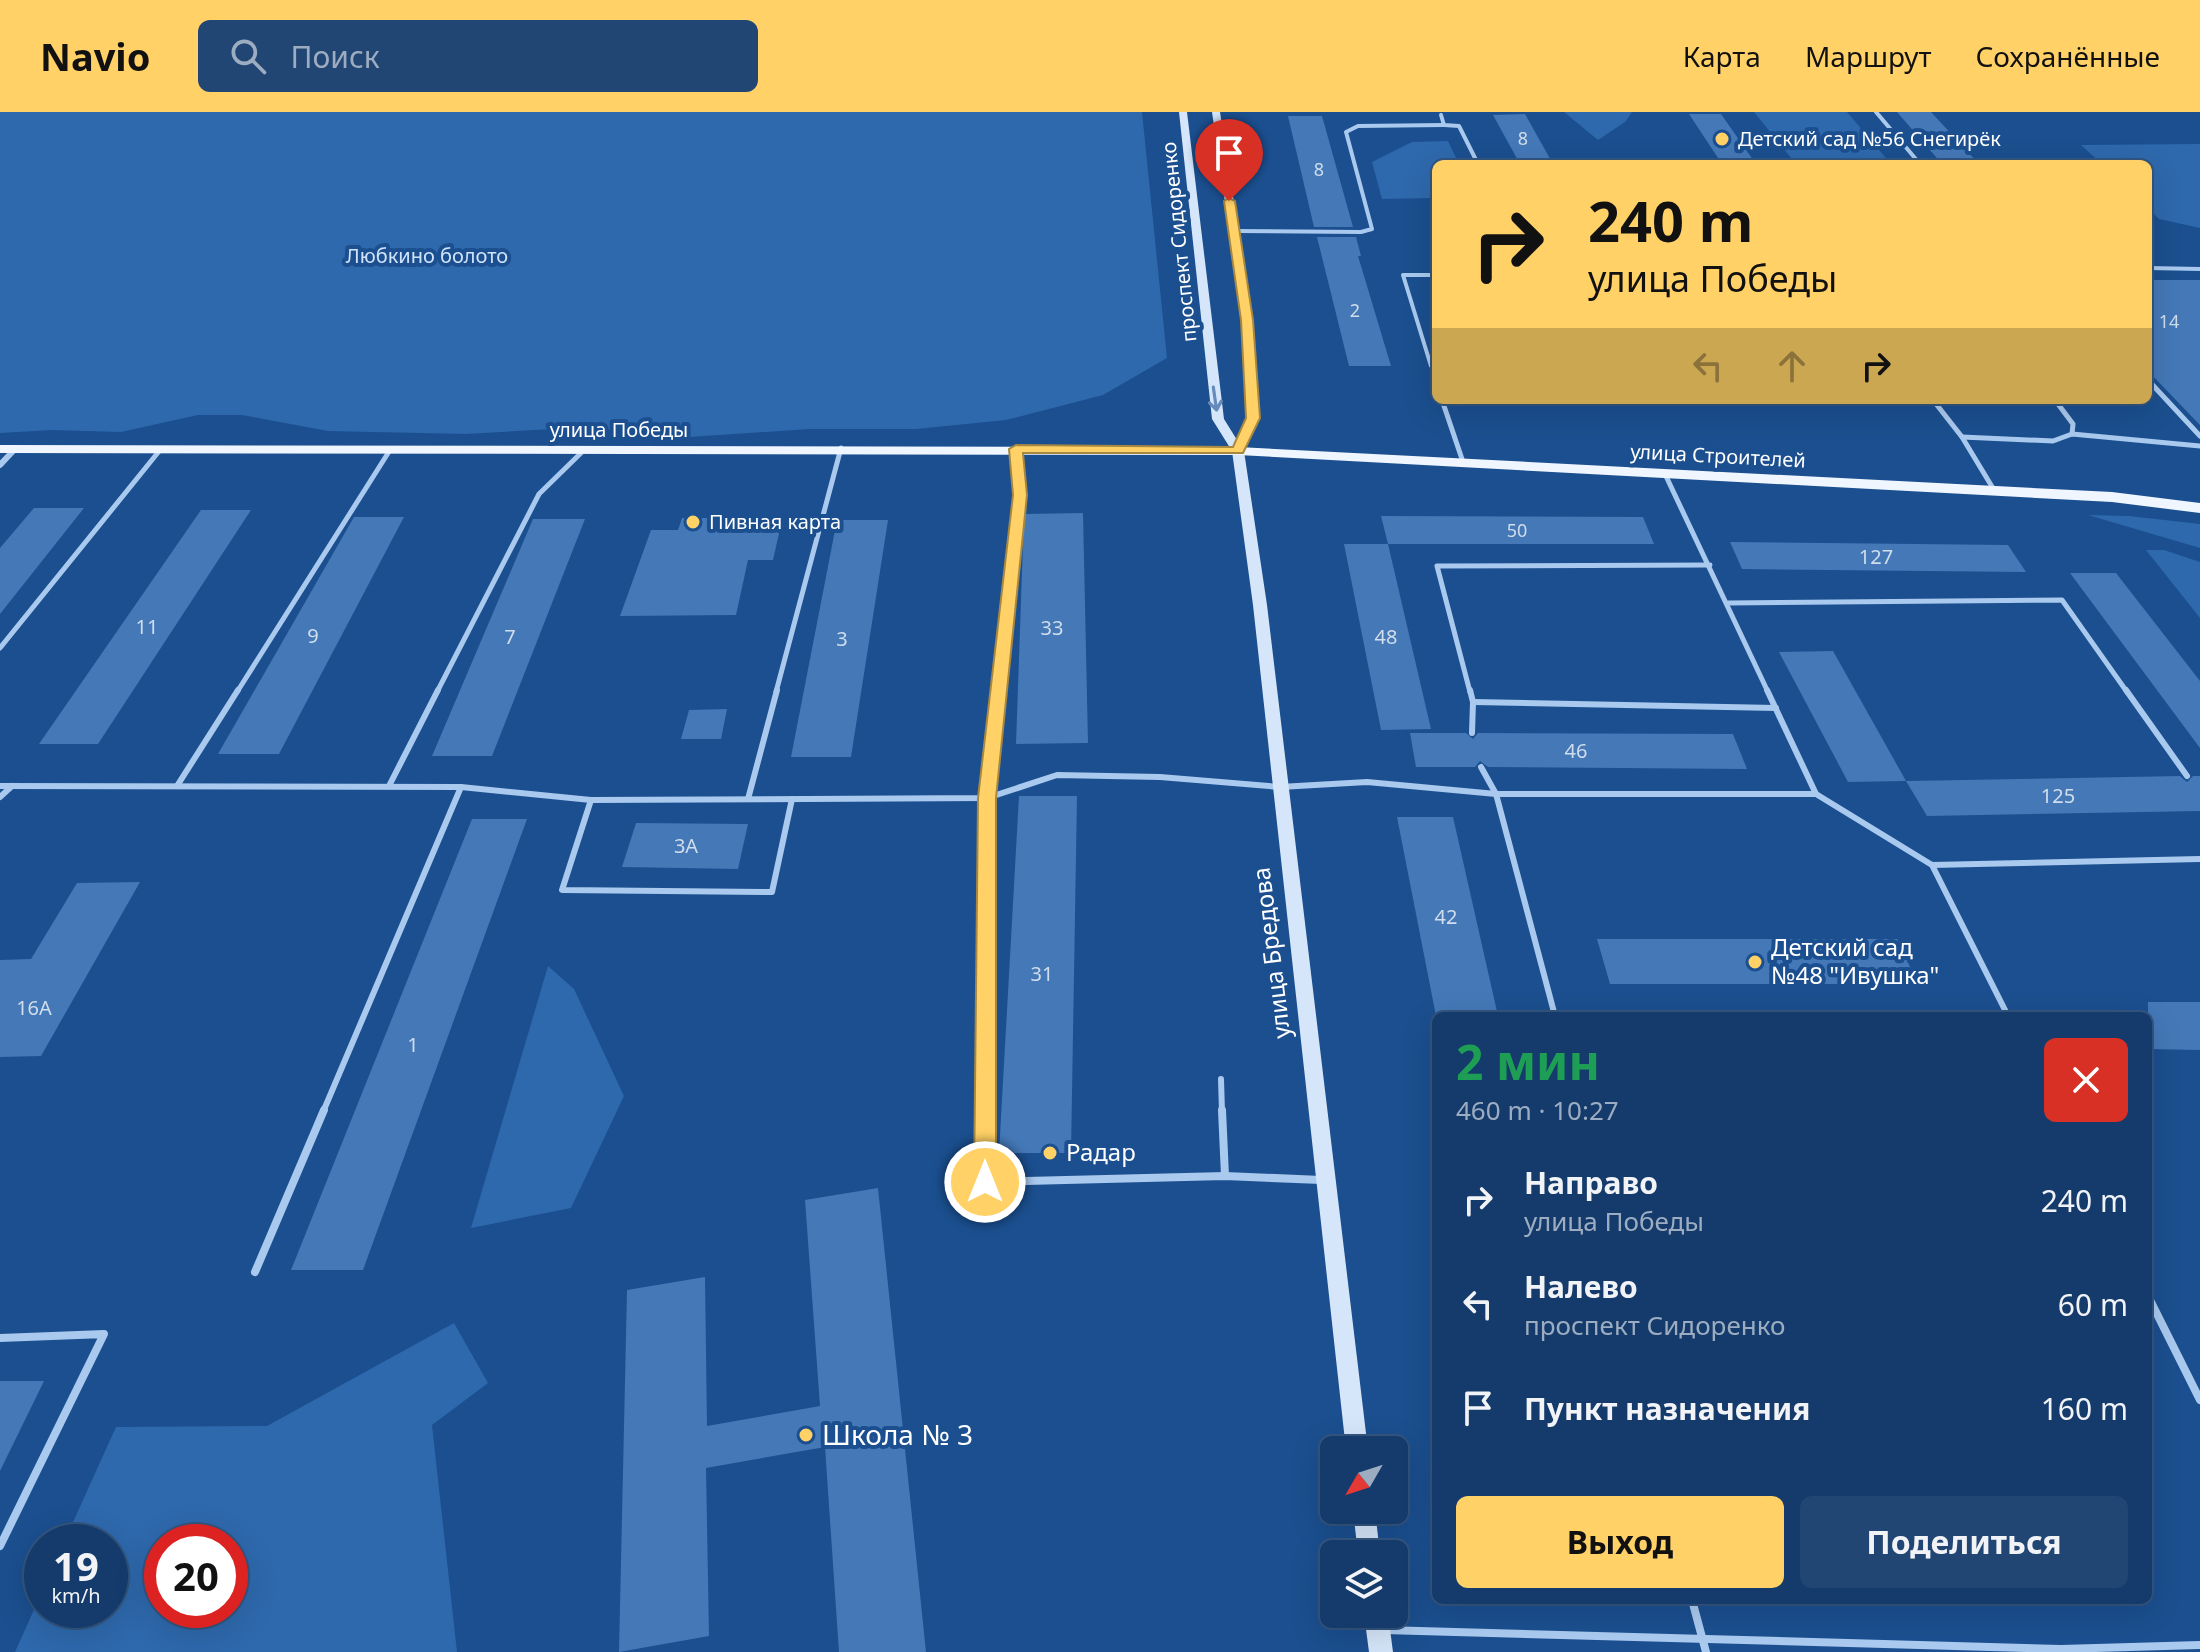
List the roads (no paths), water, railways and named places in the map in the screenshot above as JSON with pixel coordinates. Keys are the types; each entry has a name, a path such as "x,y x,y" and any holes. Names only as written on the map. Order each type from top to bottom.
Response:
{"main road":[{"name":"проспект Сидоренко","path":"1183,112 1218,419 1238,451"},
{"path":"1216,112 1247,320 1253,418 1238,451"},
{"name":"улица Победы","path":"7,450 841,448 1238,451"},
{"name":"улица Строителей","path":"1238,451 2112,497 2199,508"},
{"name":"улица Бредова","path":"1238,451 1261,614 1355,1436"}],"street":[{"path":"0,465 7,450"}],"lane":[{"path":"1876,112 1917,160"},
{"path":"1441,115 1444,125"},
{"path":"1234,231 1361,232 1372,229 1346,132 1358,126 1459,126 1476,160"},
{"path":"2152,268 2200,269"},
{"path":"1431,366 1403,275 1432,275"},
{"path":"2152,384 2200,436"},
{"path":"1443,404 1463,462"},
{"path":"1936,404 1962,437 1995,491"},
{"path":"2058,404 2073,424 2072,434"},
{"path":"1962,437 2053,441 2072,434 2200,446"},
{"path":"748,799 841,448"},
{"path":"1016,449 1020,495 987,798 985,1182 1225,1176 1326,1181"},
{"path":"0,648 160,450"},
{"path":"177,786 390,450"},
{"path":"389,786 539,494 584,450"},
{"path":"1665,474 1816,794"},
{"path":"1472,733 1473,702 1437,566 1710,565"},
{"path":"1728,603 2062,600 2187,776"},
{"path":"1473,702 1776,708"},
{"path":"1481,767 1496,794 1554,1012"},
{"path":"0,786 461,787 591,800 987,798 1057,775 1160,777 1280,787 1367,782 1496,794 1816,794 1932,865 2006,1012"},
{"path":"0,797 13,786"},
{"path":"255,1272 461,787"},
{"path":"591,800 562,890 772,892 792,799"},
{"path":"1932,865 2200,859"},
{"path":"1221,1079 1225,1176"},
{"path":"2152,1304 2200,1400"},
{"path":"0,1338 104,1334 0,1546"},
{"path":"1693,1604 1706,1652"},
{"path":"1379,1632 2062,1651 2200,1645"}],"place":[{"name":"Детский сад №56 Снегирёк","path":"1722,139"},
{"name":"Пивная карта","path":"693,522"},
{"name":"Детский сад №48 \"Ивушка\"","path":"1755,962"},
{"name":"Радар","path":"1050,1153"},
{"name":"Школа № 3","path":"806,1435"}],"park label":[{"name":"Любкино болото","path":"427,256"}]}
